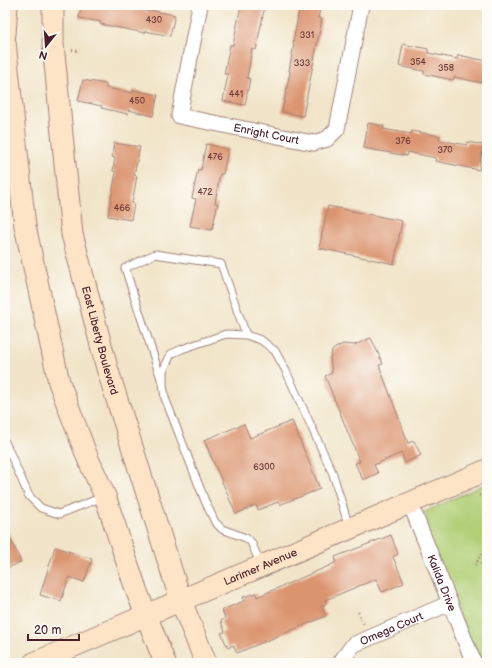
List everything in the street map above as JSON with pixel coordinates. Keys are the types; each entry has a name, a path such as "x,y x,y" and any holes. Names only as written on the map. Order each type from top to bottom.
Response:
{"main road":[{"path":"5,34 7,5"},
{"name":"East Liberty Boulevard","path":"53,5 53,44 72,234 107,368 181,601 206,663"},
{"path":"5,42 9,117 25,226 59,382 88,459 105,496 137,592 165,663"},
{"name":"Larimer Avenue","path":"34,663 487,470"}],"street":[{"name":"Enright Court","path":"200,5 179,116 313,143 327,139 337,129 361,5"},
{"name":"Kalida Drive","path":"410,503 474,663"},
{"name":"Omega Court","path":"340,663 352,645 450,603"}],"lane":[{"path":"163,384 125,268 155,254 221,264 246,335"},
{"path":"262,566 251,542 246,538 222,529 215,522 205,501 164,398 163,371 172,354 182,349 226,334 246,335 261,340 275,351 286,371 333,474 350,529"},
{"path":"5,442 29,496 41,508 59,514 105,496"}],"path":[{"path":"476,493 487,500"},
{"path":"475,564 487,544"},
{"path":"478,561 487,567"},
{"path":"358,612 365,628"}],"green space":[{"path":"487,483 487,663 480,663 416,516"}],"building":[{"path":"81,5 115,5 149,12 149,10 175,15 170,36 145,31 145,33 79,18"},
{"path":"241,5 265,5 256,50 252,49 247,78 250,79 245,105 223,101 228,74 224,74 230,45 233,45"},
{"path":"300,5 321,5 318,18 322,19 303,116 282,112 290,72 293,43"},
{"path":"403,44 428,49 428,53 457,59 458,55 487,61 487,84 454,77 453,80 424,74 424,71 399,66"},
{"path":"83,80 106,84 106,88 133,93 133,90 158,95 153,116 129,110 128,114 101,108 102,106 78,101"},
{"path":"368,123 384,126 383,129 411,134 412,131 440,136 439,140 467,145 467,142 483,145 479,170 435,161 436,158 408,152 407,156 364,148"},
{"path":"114,143 140,147 134,175 137,176 132,203 134,204 131,220 108,216 116,172 113,171 115,158 112,157"},
{"path":"206,144 228,149 223,174 220,174 215,203 218,203 212,230 190,226 196,199 192,198 198,169 201,170"},
{"path":"328,206 402,221 394,264 319,248"},
{"path":"371,338 383,364 379,365 408,443 414,441 421,455 405,463 401,453 374,465 378,473 363,480 355,463 360,462 325,376 332,373 330,358 332,351 335,348 343,344 354,345"},
{"path":"292,421 320,489 279,505 278,502 258,510 256,505 236,514 204,440 244,424 250,438"},
{"path":"5,526 21,562 5,569"},
{"path":"391,535 398,554 393,557 404,583 382,592 376,579 325,600 326,604 321,606 326,616 237,653 233,645 228,648 221,633 225,632 221,621 225,618 222,610 244,601 243,597 256,593 257,597 331,565 336,562 335,557"},
{"path":"55,547 92,559 84,582 69,577 61,601 40,595"}]}
